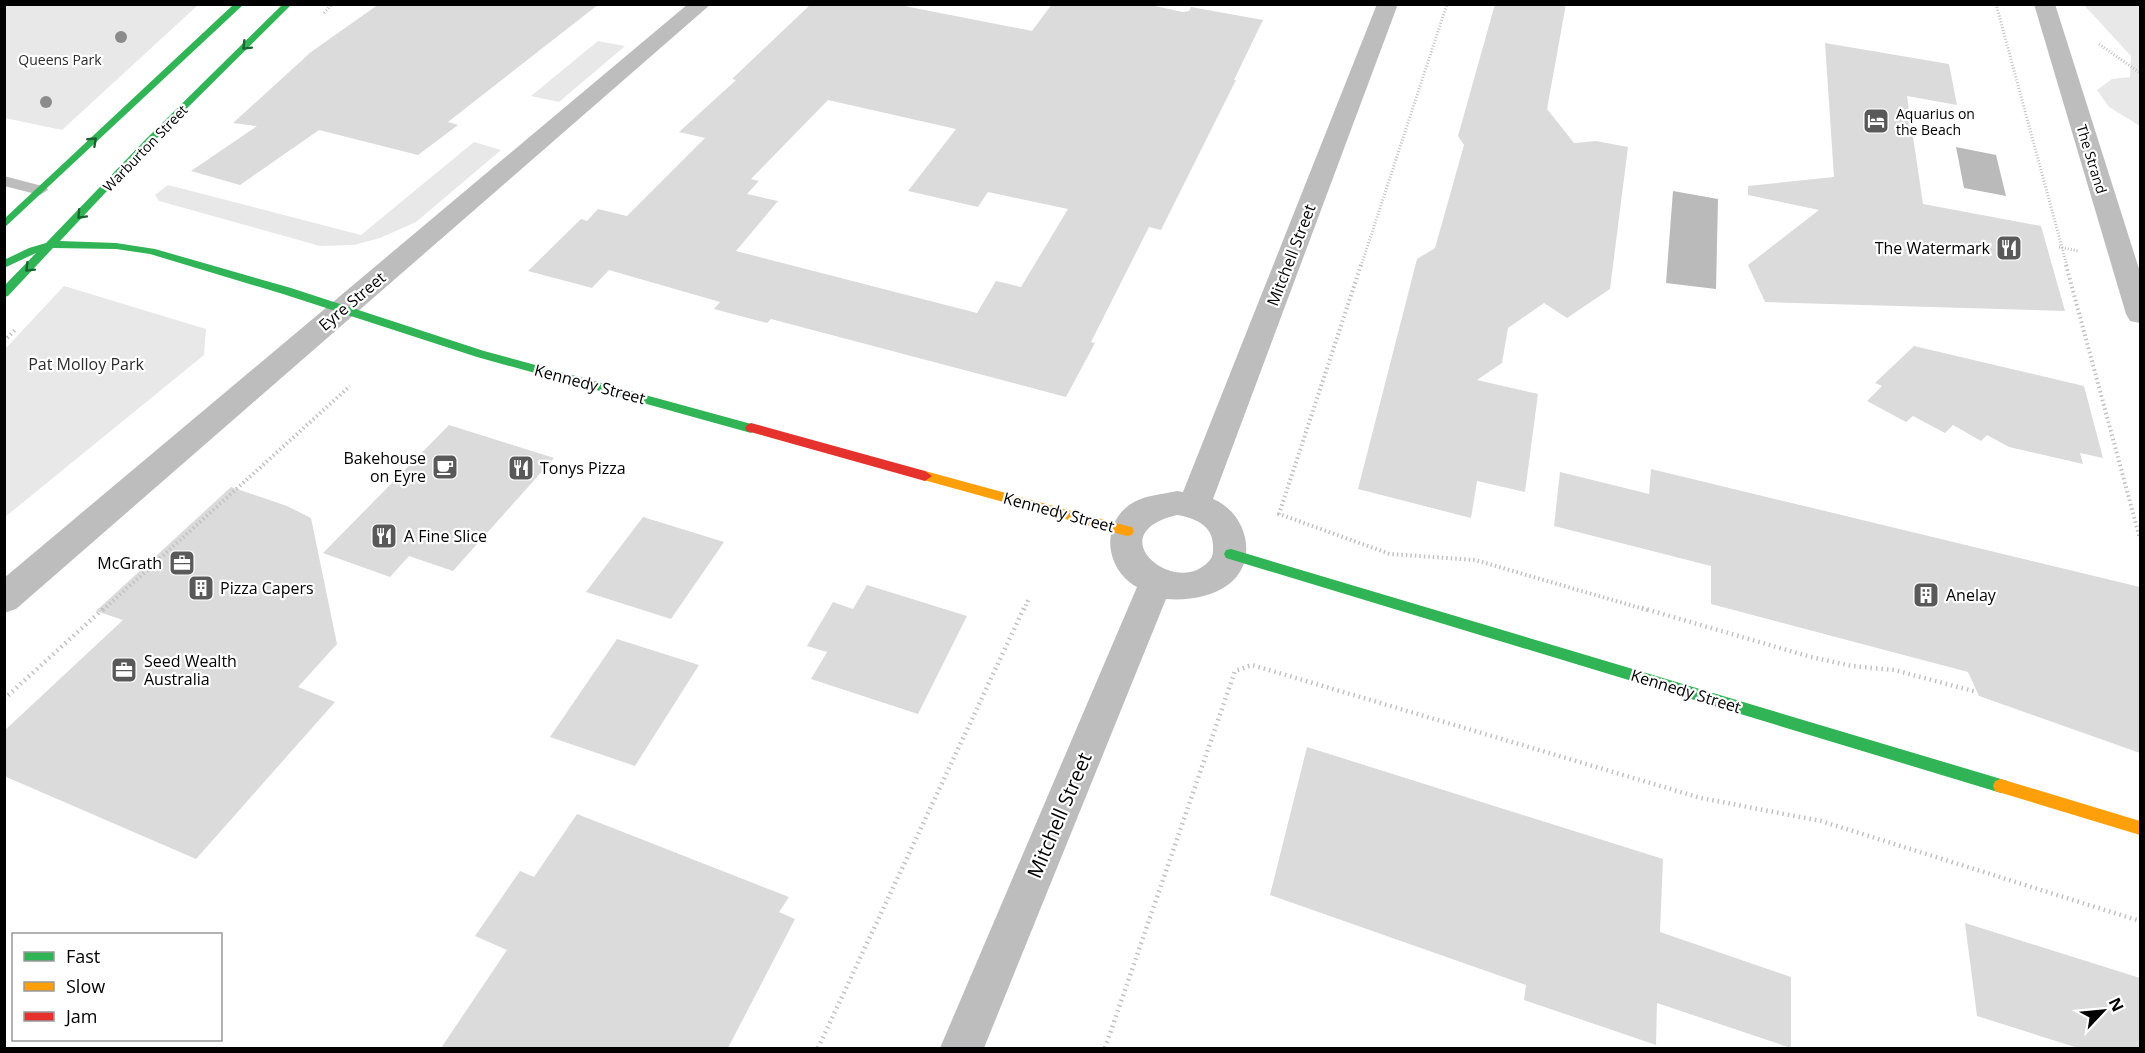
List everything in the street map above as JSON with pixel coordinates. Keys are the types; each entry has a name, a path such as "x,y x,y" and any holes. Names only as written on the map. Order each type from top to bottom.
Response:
{"street":[{"path":"4,225 240,4"},
{"path":"241,32 287,4"},
{"name":"Warburton Street","path":"4,293 54,244 150,140 287,4"},
{"name":"Eyre Street","path":"4,599 701,4"},
{"name":"Mitchell Street","path":"1194,506 1388,4"},
{"name":"The Strand","path":"2044,4 2140,314"},
{"path":"40,190 95,159"},
{"path":"4,264 33,250 54,244"},
{"name":"Kennedy Street","path":"54,244 116,246 151,251 343,309 481,354 1127,531"},
{"path":"1177,503 1194,506 1219,519 1227,530 1231,542 1231,554 1226,566 1216,576 1188,587 1172,587 1156,582 1133,565 1127,554 1125,542 1127,531 1134,519 1146,510 1161,504 1177,503"},
{"name":"Kennedy Street","path":"1231,554 2140,828"},
{"name":"Mitchell Street","path":"962,1048 1156,582"}],"lane":[{"path":"4,181 40,190"}],"path":[{"path":"1447,4 1279,514 1390,554 1475,560 1811,657 1852,666 1894,670 1977,692"},
{"path":"1996,4 2140,539"},
{"path":"2095,41 2140,73"},
{"path":"2060,247 2076,250"},
{"path":"4,699 350,386"},
{"path":"818,1048 1029,598"},
{"path":"1105,1048 1235,670 1252,665 1701,798 1821,821 2140,921"}],"green space":[{"name":"Queens Park","path":"5,4 198,5 62,130 5,118"},
{"path":"2084,5 2140,5 2140,126 2109,107 2097,90 2112,79 2130,77 2131,56"},
{"path":"598,41 625,46 559,102 531,96"},
{"path":"474,142 501,150 416,222 380,238 354,245 320,246 159,201 155,195 168,185 361,235"},
{"name":"Pat Molloy Park","path":"64,286 206,329 204,355 5,517 5,349"}],"shaded area":[{"path":"1956,147 1996,155 2006,196 1964,188"},
{"path":"1673,191 1718,199 1716,289 1666,283"}],"building":[{"path":"379,4 599,4 448,122 458,125 418,155 319,130 240,185 191,171 257,126 233,123 311,52"},
{"path":"811,4 894,4 1032,31 1052,4 1145,4 1183,12 1189,11 1191,7 1263,20 1234,80 1236,80 1161,230 1149,227 1091,342 1095,343 1066,397 771,319 767,323 714,309 720,302 609,270 592,288 528,271 581,219 587,221 598,209 627,216 705,138 679,132 736,80 732,79","holes":["828,100 956,129 908,191 978,207 988,192 1068,209 1021,287 996,281 977,313 736,251 778,201 747,194 759,181 751,179"]},
{"path":"1495,4 1566,4 1547,109 1574,143 1596,141 1628,147 1610,289 1567,318 1544,303 1508,328 1502,363 1477,380 1538,394 1525,492 1477,481 1471,518 1358,489 1417,259 1435,248 1464,145 1458,136"},
{"path":"1825,43 1949,64 1957,105 1907,96 1923,204 2041,226 2065,311 1765,302 1748,265 1819,210 1748,195 1748,186 1834,177"},
{"path":"1914,346 2084,386 2103,458 2080,453 2083,464 2009,447 1987,435 1981,441 1953,425 1945,433 1913,416 1906,422 1867,401 1882,386 1875,383"},
{"path":"449,425 554,458 453,571 409,556 390,577 323,553"},
{"name":"Anelay","path":"1651,469 2140,587 2140,753 1979,696 1968,672 1711,604 1711,566 1554,526 1560,472 1649,494"},
{"path":"231,487 287,506 311,518 337,644 298,687 335,702 196,859 4,776 4,731 123,620 96,611"},
{"path":"643,517 724,542 671,619 586,592"},
{"path":"867,585 967,616 918,714 811,679 827,652 807,646 833,602 853,609"},
{"path":"617,639 699,665 635,766 550,737"},
{"path":"1307,747 1663,859 1660,932 1791,977 1791,1048 1657,1003 1656,1045 1524,1000 1526,985 1270,895"},
{"path":"577,814 789,897 779,912 795,919 728,1048 441,1048 507,950 475,936 520,871 534,877"},
{"path":"1965,923 2140,978 2140,1048 2078,1048 1977,1016"}],"traffic: fast":[{"path":"4,225 240,4"},
{"path":"4,293 150,140 288,4"},
{"path":"4,265 33,250 54,244 116,246 151,251 287,291 481,354 751,428"},
{"path":"1231,554 2001,786"}],"traffic: slow":[{"path":"925,476 1127,531"},
{"path":"2001,786 2140,828"}],"traffic: jam":[{"path":"751,428 925,476"}],"place":[{"name":"Aquarius on the Beach","path":"1876,121"},
{"name":"The Watermark","path":"2009,248"},
{"name":"Bakehouse on Eyre","path":"445,467"},
{"name":"Tonys Pizza","path":"521,468"},
{"name":"A Fine Slice","path":"384,536"},
{"name":"McGrath","path":"182,563"},
{"name":"Pizza Capers","path":"201,588"},
{"name":"Anelay","path":"1926,595"},
{"name":"Seed Wealth Australia","path":"124,670"}]}
